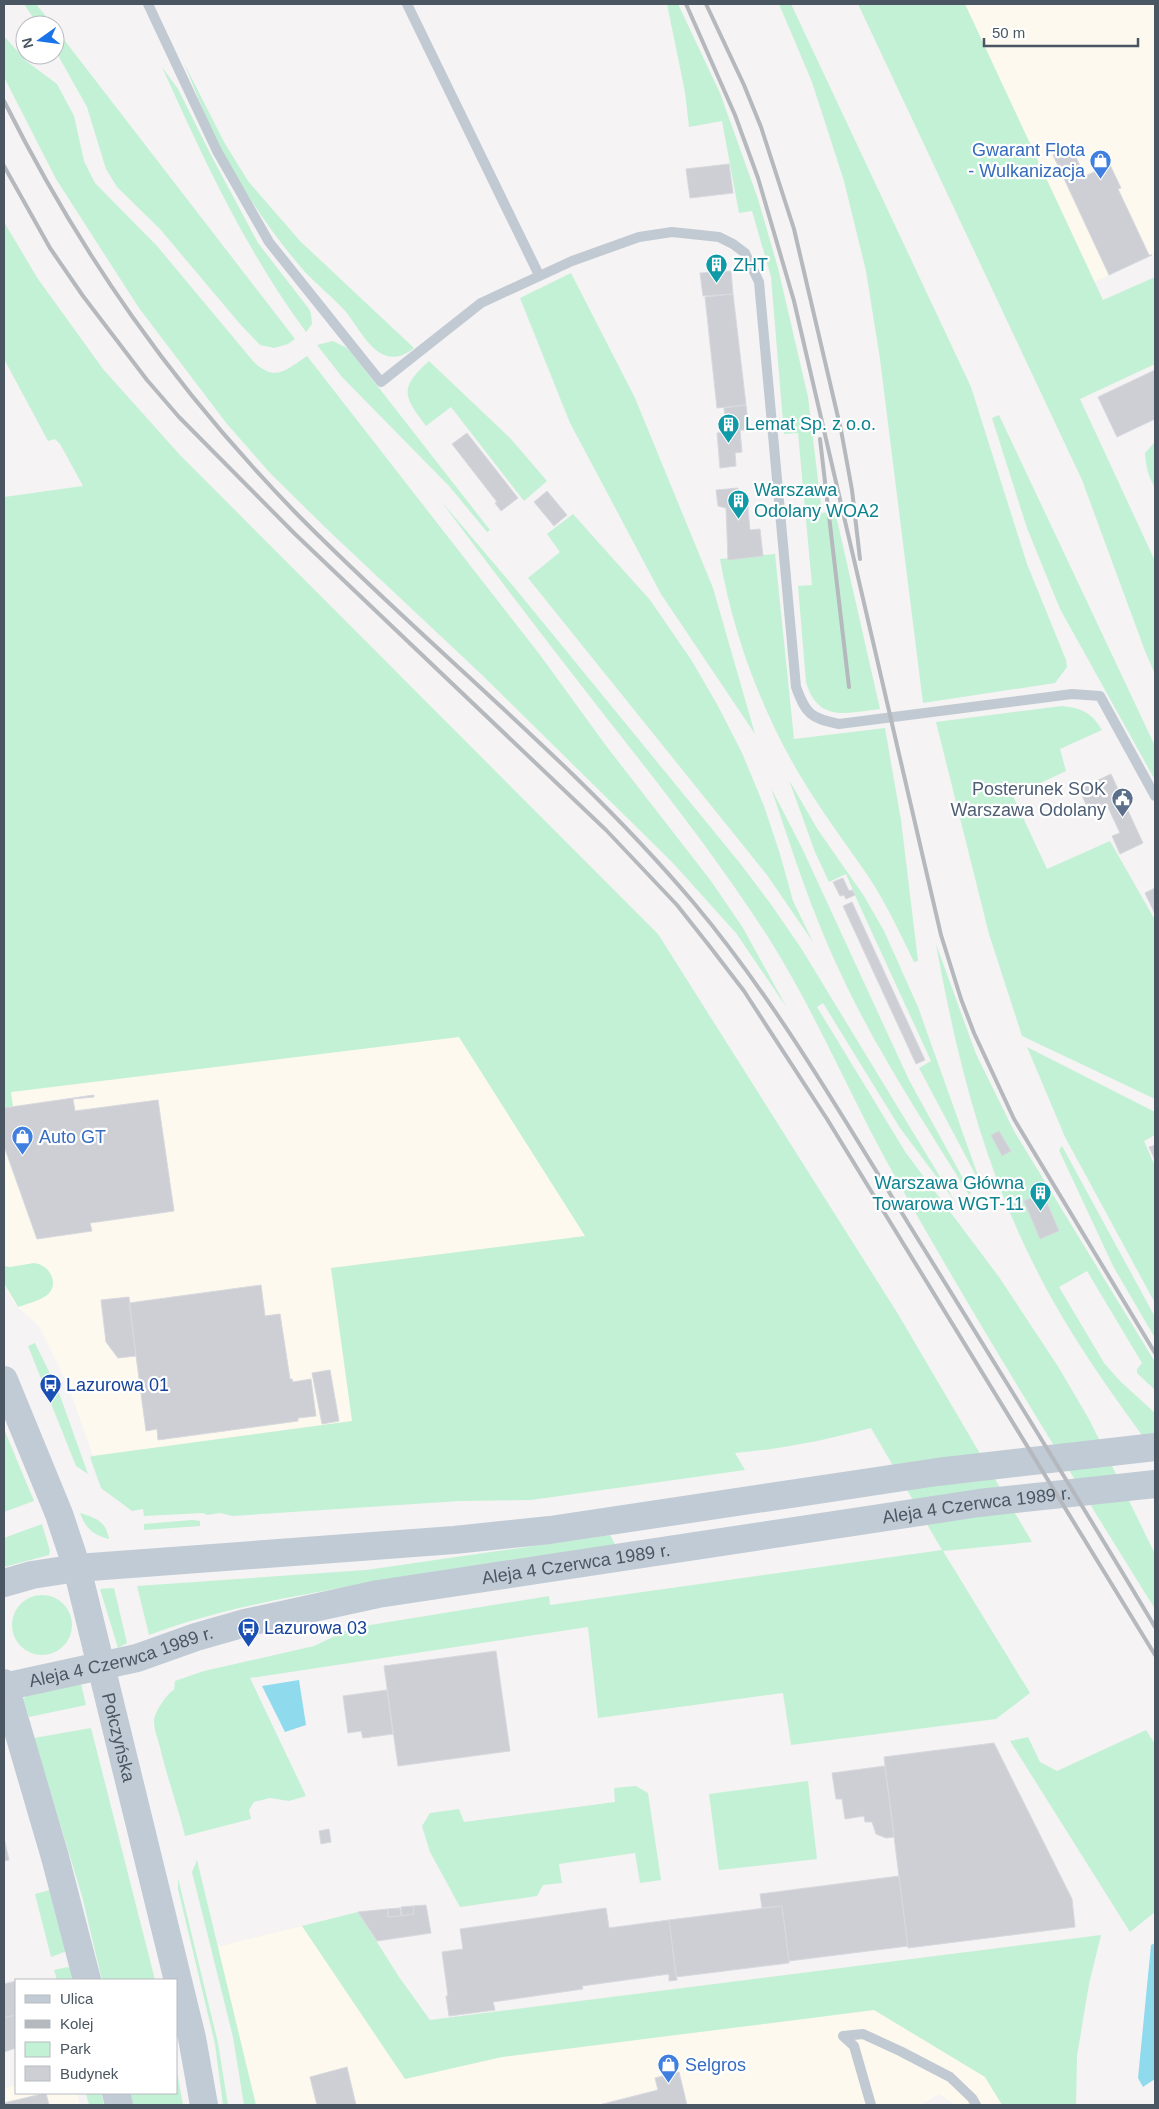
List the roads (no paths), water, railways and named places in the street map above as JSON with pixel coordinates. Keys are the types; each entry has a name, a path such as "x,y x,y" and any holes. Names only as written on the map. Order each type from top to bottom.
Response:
{"main road":[{"name":"Połczyńska","path":"4,1380 59,1514 77,1568 178,1979"},
{"name":"Aleja 4 Czerwca 1989 r.","path":"4,1583 32,1575 77,1568 454,1540 550,1530 956,1470 1155,1447"},
{"name":"Aleja 4 Czerwca 1989 r.","path":"4,1686 138,1658 245,1623 342,1601 636,1554 988,1502 1155,1484"},
{"path":"4,1686 55,1857 87,1979"},
{"name":"Połczyńska","path":"178,1981 192,2038 204,2105"}],"lane":[{"path":"148,4 217,152 269,242 381,382 481,303 572,260 639,237 672,232 719,237 745,253 759,282 796,687 803,708 819,720 839,724 1072,694 1100,696 1155,796"},
{"path":"407,4 539,275"},
{"path":"871,2105 854,2046 843,2036 864,2034 933,2068 950,2077 972,2098 976,2105"}],"water":[{"path":"299,1680 306,1725 285,1732 262,1686"},
{"path":"1155,1943 1155,2079 1143,2087 1138,2078 1151,1945"}],"railway":[{"path":"686,4 735,115 758,178 794,301 941,935 961,999 974,1033 1014,1119 1155,1353"},
{"path":"706,4 744,85 761,127 794,229 841,430 852,490 860,559"},
{"path":"4,101 34,158 98,265 132,317 208,415 293,510 393,607 548,750 598,799 693,902 752,978 832,1099 1155,1627"},
{"path":"4,166 50,248 83,296 147,380 179,417 295,534 606,830 677,905 711,948 744,991 827,1119 1155,1655"},
{"path":"820,439 849,687"}],"place":[{"name":"Gwarant Flota - Wulkanizacja","path":"1101,179"},
{"name":"ZHT","path":"717,284"},
{"name":"Lemat Sp. z o.o.","path":"729,443"},
{"name":"Warszawa Odolany WOA2","path":"738,519"},
{"name":"Posterunek SOK Warszawa Odolany","path":"1122,818"},
{"name":"Auto GT","path":"23,1156"},
{"name":"Warszawa Główna Towarowa WGT-11","path":"1040,1212"},
{"name":"Lazurowa 01","path":"50,1404"},
{"name":"Lazurowa 03","path":"248,1647"},
{"name":"Selgros","path":"669,2084"}]}
